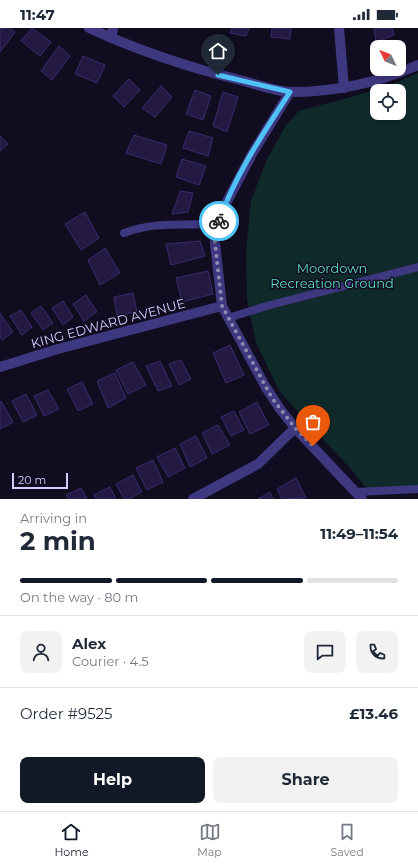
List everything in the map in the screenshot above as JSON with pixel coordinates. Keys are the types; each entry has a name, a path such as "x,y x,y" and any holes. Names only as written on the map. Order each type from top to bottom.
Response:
{"street":[{"path":"89,28 112,33 191,68 290,92 344,88 401,73 418,65"},
{"path":"339,28 344,88"},
{"path":"290,92 252,154 223,209 214,234 222,306 265,386 295,428 359,495"},
{"name":"KING EDWARD AVENUE","path":"0,367 58,349 222,306"},
{"path":"193,499 258,464 295,428"}],"lane":[{"path":"124,233 141,226 154,224 218,223"},
{"path":"228,318 270,305 418,267"},
{"path":"359,495 418,489"}],"green space":[{"name":"Moordown Recreation Ground","path":"418,73 418,485 369,491 280,392 256,343 247,299 246,252 251,201 267,159 285,127 299,111 370,91 370,120 406,120 406,84 393,84"}],"building":[{"path":"0,28 10,28 15,32 0,52"},
{"path":"32,28 51,42 40,56 21,41"},
{"path":"232,28 249,28 246,36 230,33"},
{"path":"272,28 291,28 290,39 271,37"},
{"path":"374,28 392,28 394,35 381,40 376,40"},
{"path":"59,46 70,56 52,80 41,71"},
{"path":"83,56 105,65 97,83 75,74"},
{"path":"129,79 140,90 124,107 113,96"},
{"path":"161,86 172,97 155,117 142,108"},
{"path":"195,90 211,96 203,120 186,114"},
{"path":"223,92 238,97 227,132 213,126"},
{"path":"189,131 213,138 208,156 183,148"},
{"path":"134,135 167,145 161,164 126,153"},
{"path":"0,136 8,144 0,151"},
{"path":"182,159 206,166 199,185 176,177"},
{"path":"180,191 193,193 188,212 172,214"},
{"path":"85,212 99,238 81,250 65,224"},
{"path":"200,241 205,256 171,265 166,244"},
{"path":"105,248 120,273 100,285 88,260"},
{"path":"208,271 213,294 182,302 176,278"},
{"path":"133,293 137,312 117,315 114,297"},
{"path":"86,295 97,312 84,321 73,304"},
{"path":"63,301 73,317 63,325 52,308"},
{"path":"41,306 53,323 43,330 31,313"},
{"path":"21,310 32,327 22,335 10,316"},
{"path":"0,313 13,332 2,340 0,337"},
{"path":"230,345 244,375 226,383 213,353"},
{"path":"181,360 191,379 179,385 169,364"},
{"path":"160,361 172,386 158,391 146,366"},
{"path":"133,362 146,385 128,394 116,370"},
{"path":"115,373 126,398 108,408 97,381"},
{"path":"82,382 93,404 78,411 67,389"},
{"path":"48,390 59,409 44,416 34,396"},
{"path":"26,394 37,415 23,422 12,401"},
{"path":"1,401 13,422 0,429 0,402"},
{"path":"257,402 269,425 250,434 239,412"},
{"path":"234,411 244,430 231,436 221,417"},
{"path":"218,425 230,445 212,454 202,433"},
{"path":"196,436 207,458 190,467 180,444"},
{"path":"175,448 185,468 168,477 157,457"},
{"path":"153,460 163,482 147,490 136,468"},
{"path":"133,475 142,492 129,499 124,499 116,484"},
{"path":"296,478 306,498 282,499 277,489"},
{"path":"110,487 116,499 96,499 94,495"},
{"path":"81,488 87,499 68,499 66,495"},
{"path":"270,492 273,499 258,499"}],"way so far":[{"path":"219,221 214,234 222,306 272,398 295,428 313,446"}],"route":[{"path":"218,75 290,92 252,154 223,209 219,221"}]}
